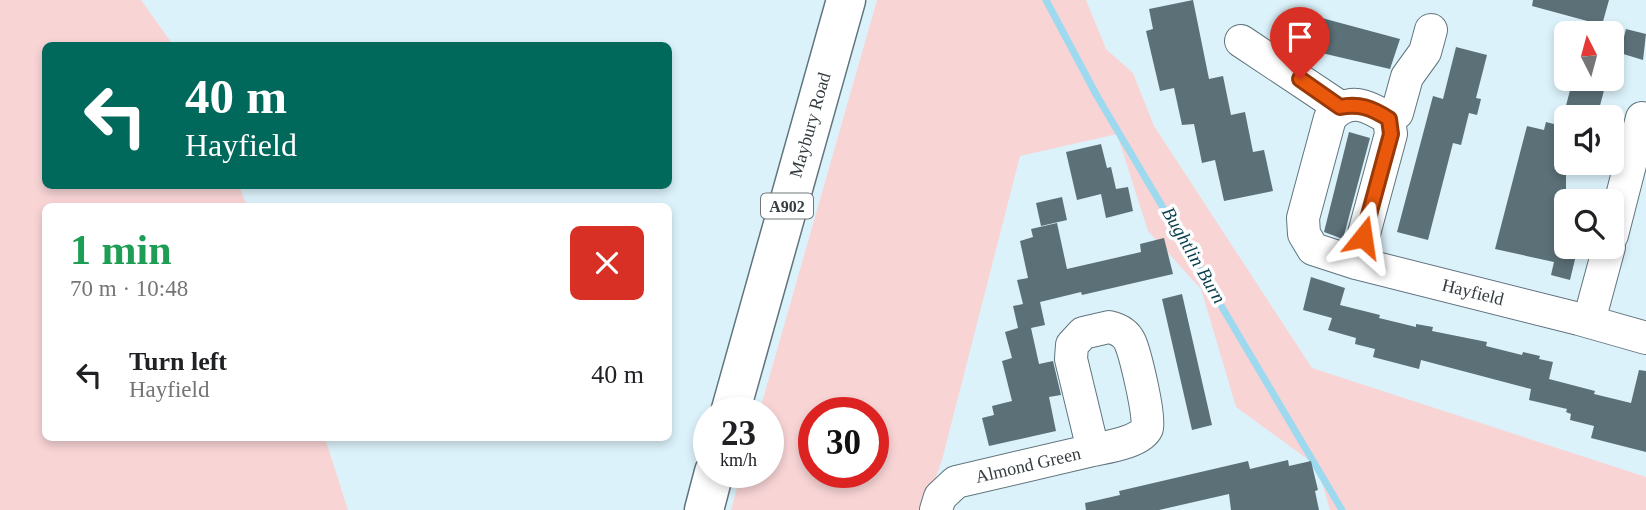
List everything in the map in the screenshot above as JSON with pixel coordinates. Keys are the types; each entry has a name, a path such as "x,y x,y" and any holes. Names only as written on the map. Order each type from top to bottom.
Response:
{"main road":[{"name":"Maybury Road","path":"734,397 846,0"},
{"path":"704,510 710,488"}],"street":[{"path":"1389,119 1396,113 1407,77 1425,52 1431,30"},
{"path":"1241,40 1340,107 1355,104 1389,119"},
{"name":"Hayfield","path":"1340,107 1330,118 1303,218 1304,234 1313,250 1646,338"},
{"path":"1624,189 1642,118"},
{"path":"1356,263 1391,134 1389,119"},
{"path":"1589,321 1606,259"},
{"name":"Almond Green","path":"936,510 940,497 956,482 1093,450"}],"shaded area":[{"path":"0,0 141,0 171,42 42,42 42,189 240,189 246,203 42,203 42,441 326,441 348,510 0,510"},
{"path":"877,0 1086,0 1106,49 1133,73 1154,126 1312,368 1646,477 1646,510 1330,510 1317,466 1236,407 1201,289 1148,231 1117,134 1020,156 942,460 924,510 731,510 737,488 784,488 784,397 764,397"}],"building":[{"path":"1193,0 1209,79 1223,76 1231,115 1245,112 1253,152 1264,150 1273,191 1224,201 1215,160 1202,163 1194,124 1182,125 1174,88 1160,91 1146,31 1153,29 1149,9"},
{"path":"1533,0 1609,0 1603,21 1587,21 1532,6"},
{"path":"1307,14 1400,39 1390,69 1313,51 1314,45 1300,42"},
{"path":"1626,29 1646,34 1643,60 1624,54"},
{"path":"1456,47 1487,55 1476,98 1481,99 1477,115 1469,113 1461,145 1453,143 1428,240 1397,232 1433,96 1443,99"},
{"path":"1570,91 1604,91 1600,105 1566,105"},
{"path":"1546,122 1554,124 1554,175 1566,175 1566,189 1554,189 1554,259 1575,259 1570,280 1551,275 1554,262 1495,249 1527,126 1544,130"},
{"path":"1349,132 1370,138 1343,239 1324,232"},
{"path":"1101,144 1107,168 1111,167 1116,189 1128,187 1133,211 1106,218 1101,194 1077,200 1066,152"},
{"path":"1062,197 1067,220 1041,226 1036,203"},
{"path":"1057,223 1067,269 1141,252 1140,244 1164,238 1173,274 1040,302 1045,325 1031,328 1039,364 1053,361 1061,395 1049,397 1056,431 989,446 982,418 994,415 992,406 1012,401 1002,361 1012,358 1005,332 1018,328 1013,306 1023,304 1017,280 1028,278 1020,241 1033,237 1031,229"},
{"path":"1311,277 1345,288 1340,305 1380,315 1379,318 1416,327 1416,324 1433,327 1432,331 1487,342 1486,346 1522,355 1523,352 1540,356 1539,359 1553,362 1549,379 1595,391 1594,394 1631,403 1639,370 1646,371 1646,452 1591,438 1594,426 1570,420 1571,414 1566,412 1567,409 1529,400 1531,389 1421,360 1419,369 1373,357 1375,349 1355,344 1356,338 1328,330 1332,318 1303,310"},
{"path":"1182,294 1212,425 1192,430 1162,299"},
{"path":"1288,460 1289,466 1311,461 1318,490 1315,491 1319,510 1231,510 1229,494 1159,510 1086,510 1085,503 1120,495 1119,491 1248,461 1250,469"}],"waterway":[{"name":"Bughtlin Burn","path":"1046,0 1097,96 1342,510"}],"route":[{"path":"1300,79 1340,107 1355,104 1389,119 1391,134 1363,237"}]}
